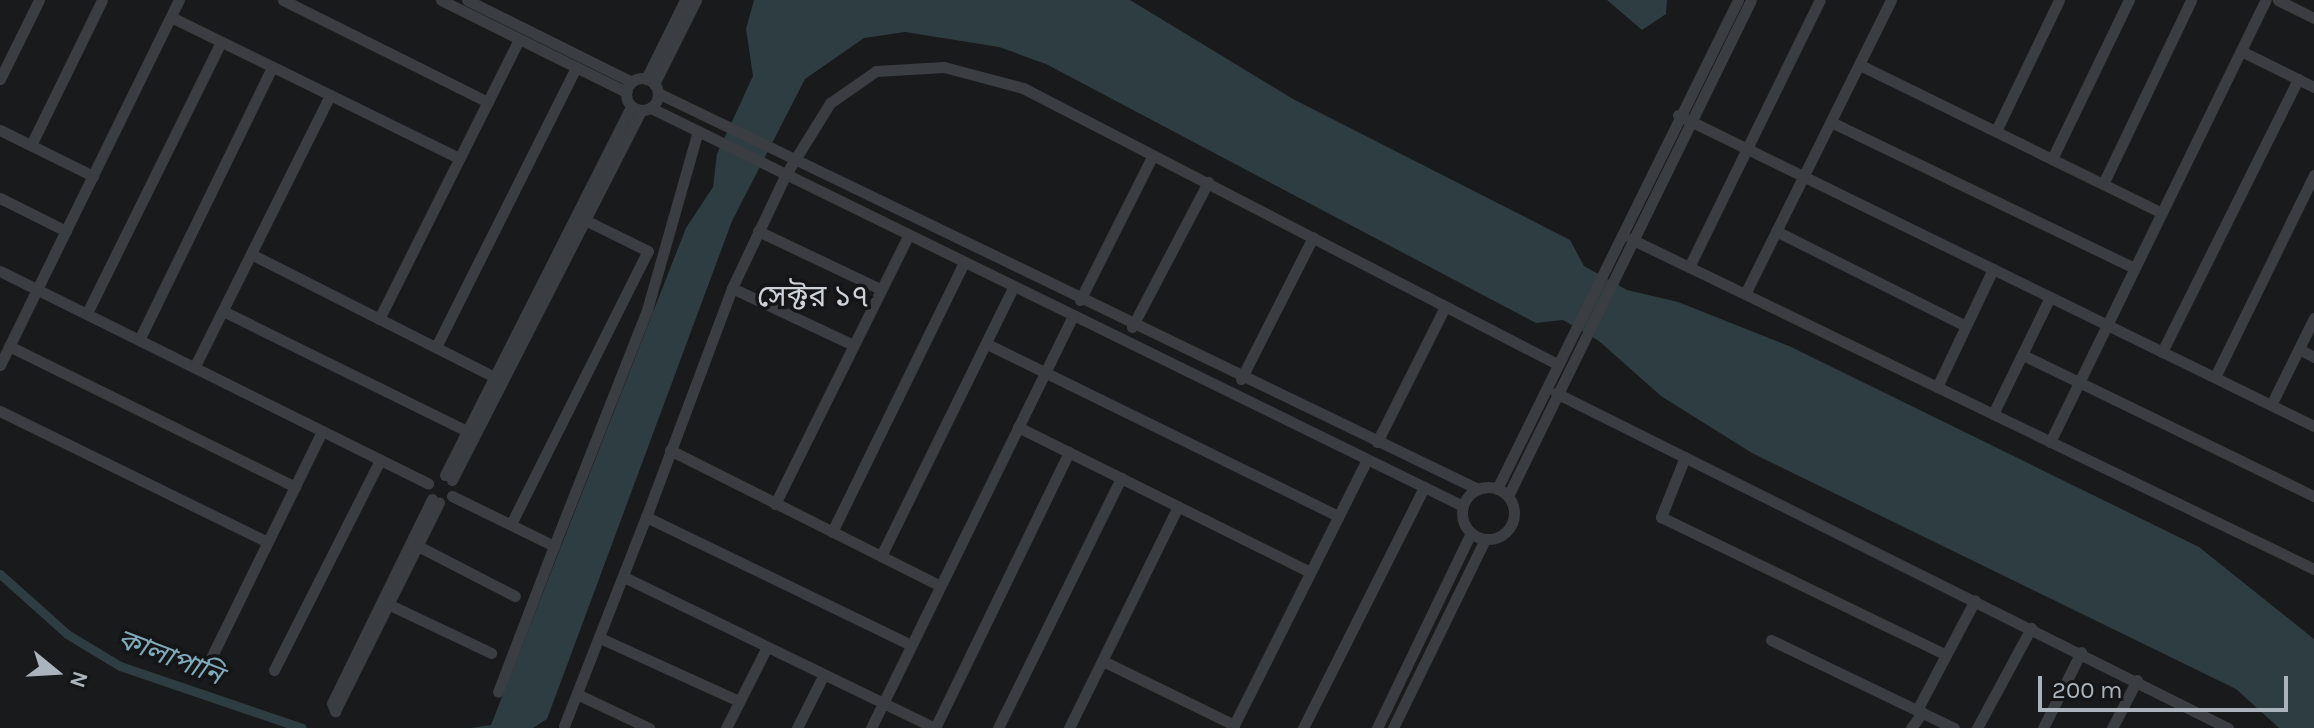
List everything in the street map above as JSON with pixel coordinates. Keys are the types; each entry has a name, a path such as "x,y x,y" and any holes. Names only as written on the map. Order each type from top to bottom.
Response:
{"street":[{"path":"0,79 39,0"},
{"path":"31,145 102,0"},
{"path":"0,365 179,0"},
{"path":"283,0 488,102"},
{"path":"441,0 576,67 629,87 653,85 705,117 1132,327 1478,489 1502,492"},
{"path":"467,0 629,87 641,108 698,131 1463,506 1471,533 1377,728"},
{"path":"653,85 685,0"},
{"path":"452,496 449,477 467,431 696,0"},
{"path":"1502,492 1556,393 1568,355 1738,0"},
{"path":"1683,117 1751,0"},
{"path":"1689,267 1820,0"},
{"path":"1745,294 1891,0"},
{"path":"1996,131 2059,0"},
{"path":"2052,159 2129,0"},
{"path":"2103,184 2191,0"},
{"path":"2050,442 2266,0"},
{"path":"2278,0 2314,18"},
{"path":"171,17 459,158"},
{"path":"379,319 519,39"},
{"path":"87,313 221,42"},
{"path":"2241,51 2314,87"},
{"path":"564,726 624,577 732,288 784,173 839,94 876,71 904,65 1008,82 1152,157 1208,182 1557,364"},
{"path":"1860,65 2162,213"},
{"path":"140,338 272,67"},
{"path":"436,347 576,67"},
{"path":"2162,352 2298,79"},
{"path":"195,366 330,95"},
{"path":"428,483 449,477 641,108"},
{"path":"1683,117 2314,426"},
{"path":"1831,122 2135,268"},
{"path":"0,130 93,176"},
{"path":"498,692 647,310 698,131"},
{"path":"1080,300 1152,157"},
{"path":"1617,253 1631,239 1663,158"},
{"path":"2215,377 2314,175"},
{"path":"1132,327 1208,182"},
{"path":"0,198 66,231"},
{"path":"511,524 648,251 585,220"},
{"path":"758,231 880,289"},
{"path":"1776,231 1966,326"},
{"path":"775,504 909,234"},
{"path":"1241,379 1313,237"},
{"path":"1631,239 2314,569"},
{"path":"251,254 495,377"},
{"path":"832,532 964,262"},
{"path":"1937,387 1993,269"},
{"path":"0,271 428,483 436,500 418,546 336,706 436,500"},
{"path":"881,556 1014,286"},
{"path":"732,288 853,345"},
{"path":"1993,414 2050,297"},
{"path":"1377,442 1445,307"},
{"path":"223,311 467,431"},
{"path":"871,728 1073,315"},
{"path":"2271,405 2314,318"},
{"path":"987,344 1338,516"},
{"path":"9,346 295,487"},
{"path":"2299,349 2314,357"},
{"path":"1393,728 1485,539 1510,527 1502,492 1557,364 1568,355"},
{"path":"2023,355 2314,496"},
{"path":"1556,393 2081,652 2228,728"},
{"path":"0,411 267,542"},
{"path":"1018,427 1310,572"},
{"path":"208,664 322,431"},
{"path":"670,450 940,586"},
{"path":"624,577 935,728 1069,452"},
{"path":"1685,457 1661,517 1945,654"},
{"path":"1103,661 1237,726 1367,459"},
{"path":"274,670 380,460"},
{"path":"998,728 1121,478"},
{"path":"1303,728 1424,487"},
{"path":"1463,506 1478,489"},
{"path":"436,500 452,496 554,546"},
{"path":"1069,728 1178,506"},
{"path":"646,517 911,645"},
{"path":"1471,533 1485,539"},
{"path":"418,546 515,596"},
{"path":"1911,728 1945,654 1975,600"},
{"path":"390,605 491,653"},
{"path":"1977,728 2031,628"},
{"path":"600,638 739,701"},
{"path":"1771,640 1954,728"},
{"path":"726,728 767,647"},
{"path":"2043,728 2081,652"},
{"path":"797,728 824,674"},
{"path":"2112,728 2137,680"},
{"path":"577,694 649,728"}],"shaded area":[{"path":"754,0 1130,0 1293,99 1570,240 1584,266 1627,290 1678,302 1789,346 2199,547 2314,639 2314,728 2279,728 2236,689 1752,453 1661,396 1599,341 1563,320 1536,323 1046,64 999,47 905,32 864,38 805,79 732,221 547,719 533,728 471,728 491,725 686,228 713,187 717,154 753,76 746,29"},
{"path":"1607,0 1667,0 1666,14 1642,30"}],"waterway":[{"name":"কালাপানি","path":"0,574 67,634 120,666 302,728"}],"district":[{"name":"সেক্টর ১৭","path":"813,296"}]}
